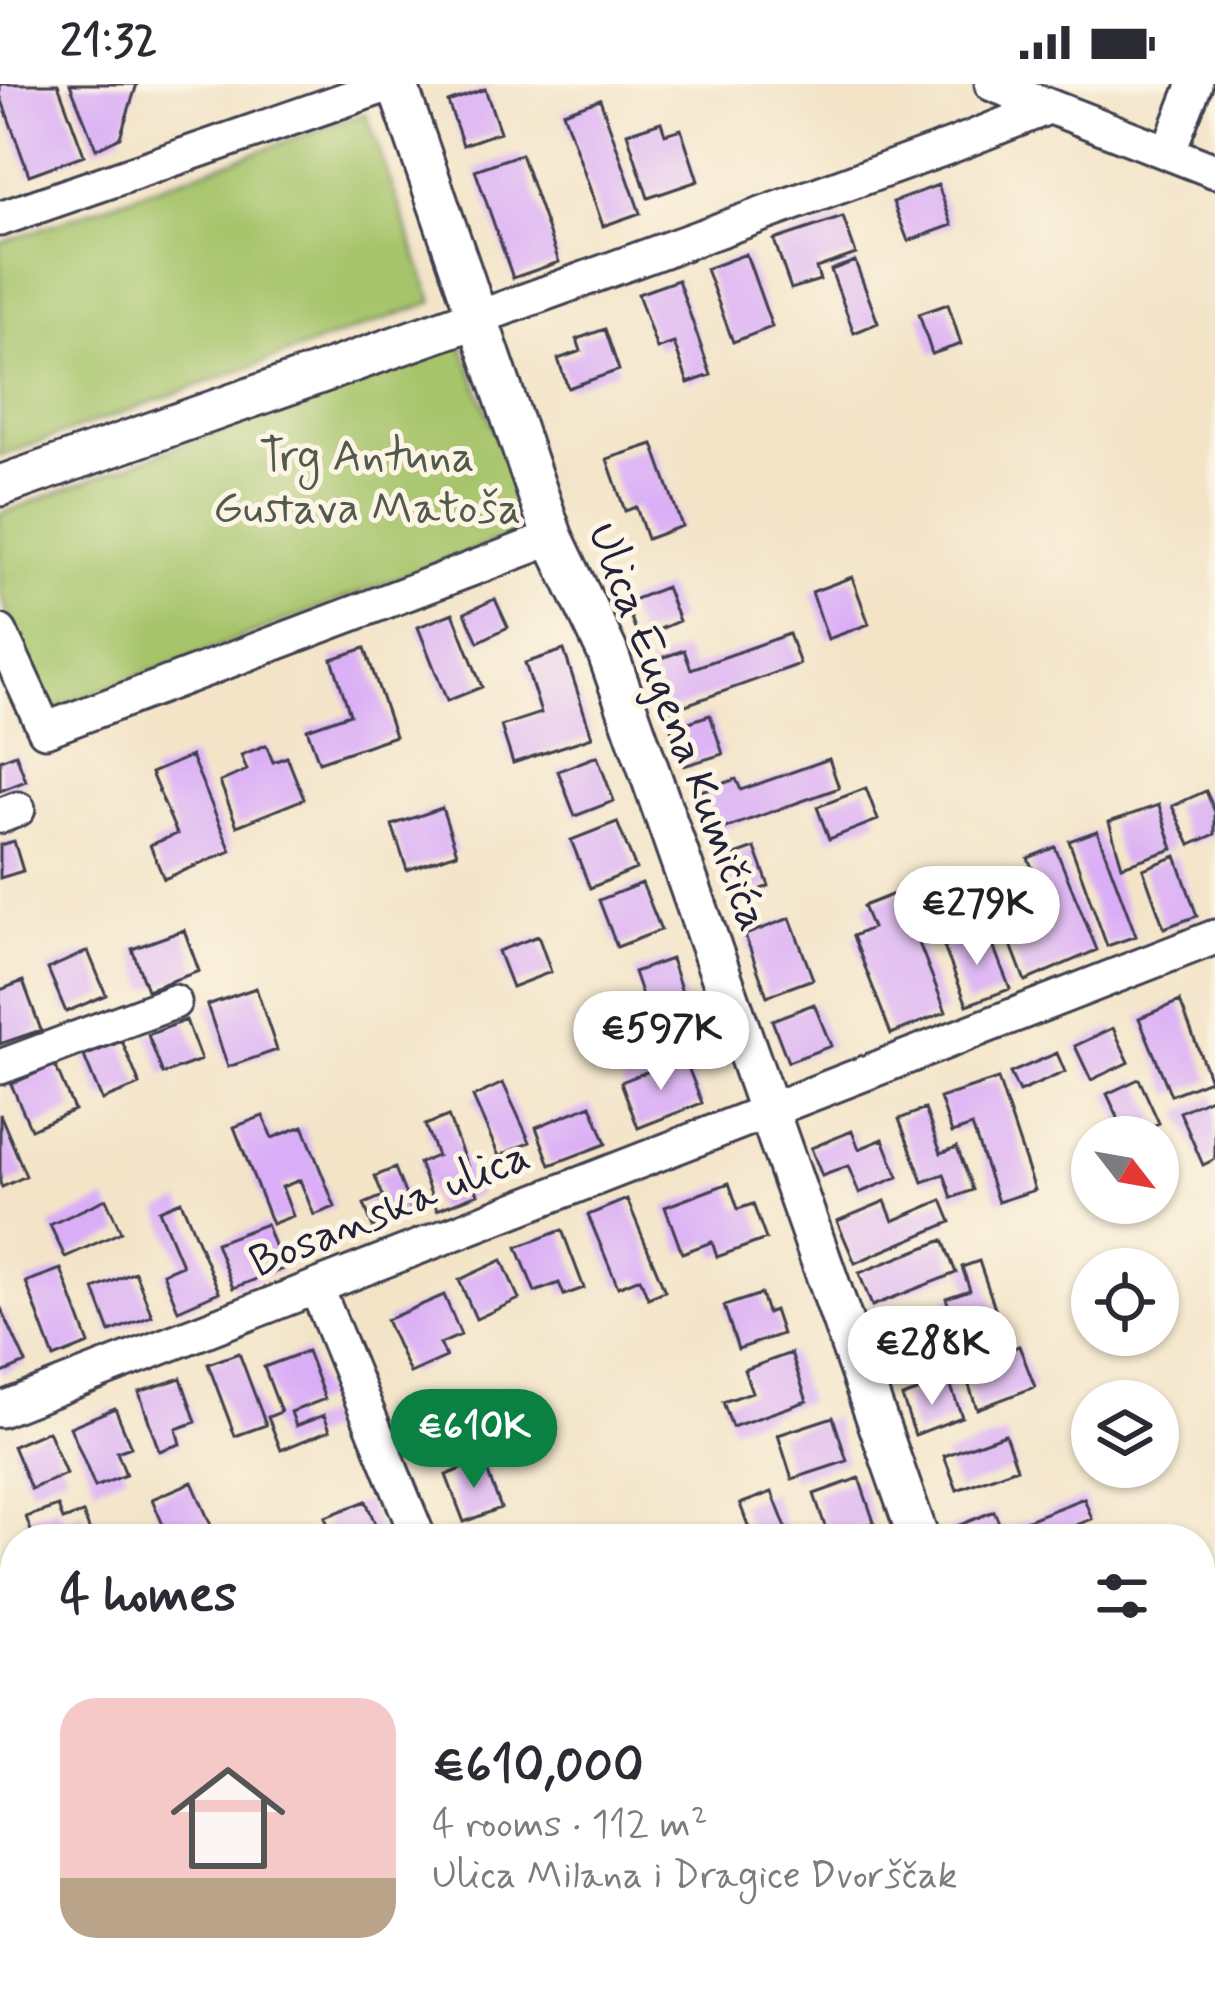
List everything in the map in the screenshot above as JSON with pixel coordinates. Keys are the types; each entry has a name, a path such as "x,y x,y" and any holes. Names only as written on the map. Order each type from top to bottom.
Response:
{"street":[{"path":"0,219 393,84"},
{"name":"Ulica Eugena Kumičića","path":"393,84 553,538 607,651 915,1524"},
{"path":"992,84 1215,171"},
{"path":"1168,152 1195,84"},
{"path":"0,486 477,318 1046,108"},
{"path":"0,632 45,730 553,538"},
{"name":"Bosanska ulica","path":"0,1410 1215,937"},
{"path":"0,1067 174,1002"},
{"path":"317,1289 413,1524"}],"green space":[{"name":"Trg Antuna Gustava Matoša","path":"366,113 433,302 0,456 0,243"},
{"name":"Trg Antuna Gustava Matoša","path":"460,340 531,528 45,712 0,593 0,514"}],"building":[{"path":"0,84 58,84 84,155 29,175"},
{"path":"70,84 137,84 120,137 96,149"},
{"path":"485,89 500,132 463,145 448,102"},
{"path":"600,99 640,213 603,226 563,112"},
{"path":"661,122 665,134 681,129 698,181 648,198 627,133"},
{"path":"521,154 559,262 513,278 475,170"},
{"path":"938,185 952,225 908,241 893,202"},
{"path":"843,217 856,254 816,268 820,280 791,289 774,240"},
{"path":"746,254 772,327 733,342 706,269"},
{"path":"855,261 878,323 854,333 831,270"},
{"path":"678,280 711,375 688,383 674,343 657,349 638,294"},
{"path":"948,304 961,344 932,354 919,314"},
{"path":"605,329 619,370 568,388 558,359 581,351 577,339"},
{"path":"653,444 682,526 647,539 636,507 625,511 607,459"},
{"path":"852,577 869,624 828,639 812,592"},
{"path":"666,587 679,621 639,638 625,603"},
{"path":"495,599 508,627 478,642 465,613"},
{"path":"453,613 482,687 447,701 418,627"},
{"path":"789,634 800,664 666,712 648,663 684,650 691,669"},
{"path":"365,648 395,736 319,762 307,729 350,714 332,659"},
{"path":"564,650 592,737 513,763 501,726 541,713 525,663"},
{"path":"710,715 723,754 684,766 671,728"},
{"path":"266,745 273,762 287,757 304,799 237,826 220,782 247,770 241,755"},
{"path":"16,754 26,781 0,791 0,760"},
{"path":"191,756 231,851 164,879 150,845 177,834 151,773"},
{"path":"597,756 614,801 575,816 558,771"},
{"path":"829,759 839,788 709,834 695,793 736,779 741,790"},
{"path":"866,788 878,820 829,839 817,807"},
{"path":"1206,791 1215,812 1215,834 1190,845 1172,806"},
{"path":"1159,805 1173,849 1122,866 1109,822"},
{"path":"442,808 457,853 407,870 392,825"},
{"path":"617,822 636,869 590,888 571,840"},
{"path":"1097,831 1136,936 1107,946 1069,841"},
{"path":"14,841 23,871 0,878 0,845"},
{"path":"1055,847 1097,950 1025,981 1005,929 1050,911 1028,858"},
{"path":"755,848 769,886 734,900 719,861"},
{"path":"1176,856 1197,916 1164,928 1143,869"},
{"path":"642,883 661,930 617,947 599,900"},
{"path":"899,892 946,1012 891,1034 853,936 872,928 863,906"},
{"path":"790,918 813,979 767,996 745,935"},
{"path":"184,930 199,971 147,990 132,949"},
{"path":"987,930 1010,989 967,1005 944,947"},
{"path":"538,936 551,972 512,987 498,951"},
{"path":"88,951 106,995 66,1012 48,969"},
{"path":"671,959 686,1004 649,1016 634,972"},
{"path":"23,981 41,1030 0,1044 0,990"},
{"path":"256,988 277,1050 228,1067 207,1005"},
{"path":"1180,1001 1210,1080 1171,1095 1139,1018"},
{"path":"814,1004 831,1046 788,1062 772,1020"},
{"path":"186,1020 201,1060 163,1074 148,1035"},
{"path":"1113,1028 1129,1062 1091,1080 1075,1046"},
{"path":"122,1041 140,1085 102,1100 84,1056"},
{"path":"1057,1053 1065,1072 1019,1092 1010,1073"},
{"path":"684,1057 702,1103 638,1128 621,1082"},
{"path":"55,1065 74,1110 31,1129 11,1084"},
{"path":"998,1079 1035,1190 998,1202 972,1126 952,1133 940,1098"},
{"path":"1139,1079 1156,1116 1117,1116 1107,1094"},
{"path":"503,1083 530,1142 499,1156 473,1097"},
{"path":"1215,1096 1215,1159 1203,1165 1180,1112"},
{"path":"591,1105 606,1144 550,1165 536,1127"},
{"path":"925,1109 941,1153 957,1147 973,1190 952,1198 944,1174 923,1182 899,1119"},
{"path":"0,1114 26,1176 2,1187 0,1183"},
{"path":"263,1116 272,1138 303,1126 335,1207 314,1215 300,1180 282,1187 293,1216 272,1224 234,1127"},
{"path":"448,1116 478,1194 437,1210 419,1163 437,1156 425,1125"},
{"path":"852,1131 859,1149 883,1139 898,1177 859,1193 848,1166 822,1176 811,1148"},
{"path":"395,1168 412,1211 373,1227 364,1204 383,1196 375,1176"},
{"path":"729,1183 738,1209 753,1204 766,1239 717,1257 712,1242 682,1253 665,1207"},
{"path":"106,1199 121,1232 65,1257 50,1225"},
{"path":"627,1199 665,1291 648,1298 640,1278 618,1287 588,1215"},
{"path":"942,1200 951,1222 855,1263 837,1221 885,1201 893,1221"},
{"path":"181,1201 219,1292 178,1310 163,1273 182,1265 159,1210"},
{"path":"266,1224 283,1269 233,1288 216,1243"},
{"path":"562,1230 584,1288 564,1295 559,1283 535,1292 517,1247"},
{"path":"943,1240 956,1273 872,1306 859,1273"},
{"path":"502,1260 519,1299 476,1319 459,1280"},
{"path":"979,1261 1001,1326 960,1340 946,1298 970,1290 962,1267"},
{"path":"61,1269 89,1344 54,1358 26,1282"},
{"path":"135,1272 152,1316 110,1332 94,1289"},
{"path":"761,1294 767,1313 774,1310 782,1334 738,1349 724,1306"},
{"path":"444,1295 461,1335 440,1344 446,1357 410,1373 386,1320"},
{"path":"0,1306 26,1363 0,1374"},
{"path":"918,1312 935,1353 891,1372 874,1330"},
{"path":"1019,1346 1035,1387 977,1409 966,1377 987,1369 983,1359"},
{"path":"307,1351 325,1399 291,1412 296,1426 324,1415 330,1430 281,1450 268,1417 281,1412 264,1367"},
{"path":"239,1353 266,1425 235,1436 208,1364"},
{"path":"791,1353 807,1401 732,1427 723,1402 752,1392 744,1370"},
{"path":"181,1378 196,1422 176,1429 180,1444 159,1451 139,1392"},
{"path":"949,1381 962,1417 915,1435 902,1397"},
{"path":"115,1408 131,1447 117,1452 126,1475 95,1487 70,1427"},
{"path":"833,1417 847,1461 792,1479 778,1435"},
{"path":"48,1431 66,1474 31,1489 13,1446"},
{"path":"1005,1434 1017,1468 957,1490 944,1456"},
{"path":"483,1460 501,1508 464,1522 446,1475"},
{"path":"859,1478 874,1522 824,1524 814,1494"},
{"path":"192,1482 210,1524 163,1524 152,1499"},
{"path":"772,1492 784,1524 747,1524 740,1504"},
{"path":"1084,1498 1092,1519 1079,1524 1017,1524"},
{"path":"366,1501 375,1524 328,1524 325,1517"},
{"path":"58,1506 63,1520 83,1513 87,1524 29,1524 26,1517"},
{"path":"994,1511 999,1524 962,1524"}]}
